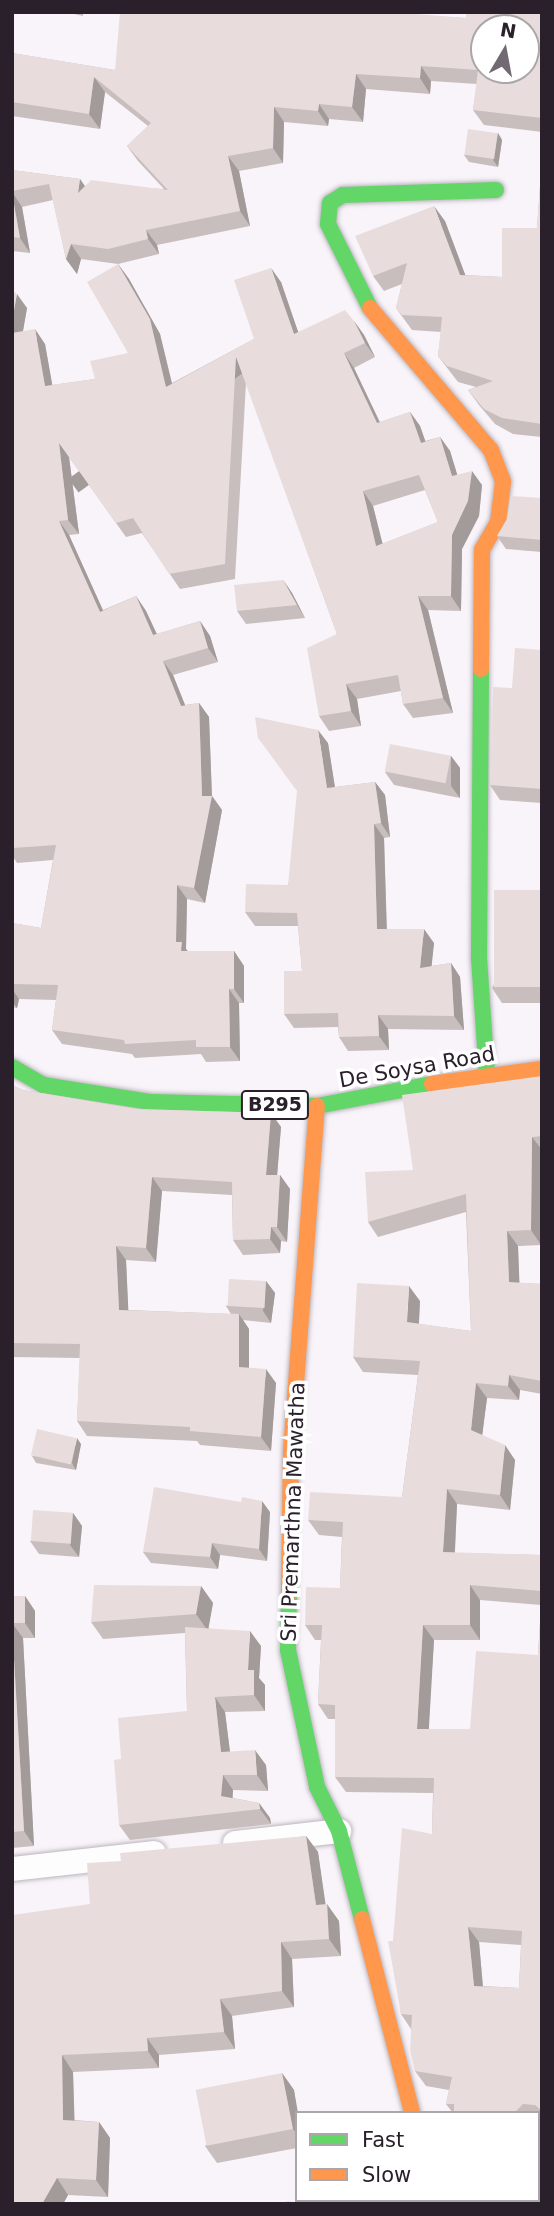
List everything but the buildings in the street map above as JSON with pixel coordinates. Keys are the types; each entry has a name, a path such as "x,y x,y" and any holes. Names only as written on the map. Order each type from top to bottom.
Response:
{"street":[{"path":"487,1074 479,958 482,550 498,522 503,482 491,450 373,315 328,224 330,203 343,195 496,190"},
{"name":"De Soysa Road","path":"12,1067 43,1085 150,1102 317,1105 487,1074 542,1069"},
{"name":"Sri Premarthna Mawatha","path":"317,1105 291,1450 288,1650 317,1787 339,1831 411,2111"},
{"path":"217,1845 339,1831"},
{"path":"12,1869 176,1850"}],"traffic: fast":[{"path":"370,308 328,224 330,203 343,195 496,190"},
{"path":"481,669 479,958 487,1074"},
{"path":"12,1067 43,1085 150,1102 317,1106 432,1084"},
{"path":"289,1593 288,1650 317,1787 339,1831 362,1919"}],"traffic: slow":[{"path":"370,308 491,450 503,482 498,522 482,550 481,669"},
{"path":"432,1084 542,1069"},
{"path":"289,1593 291,1450 317,1106"},
{"path":"362,1919 411,2111"}]}
